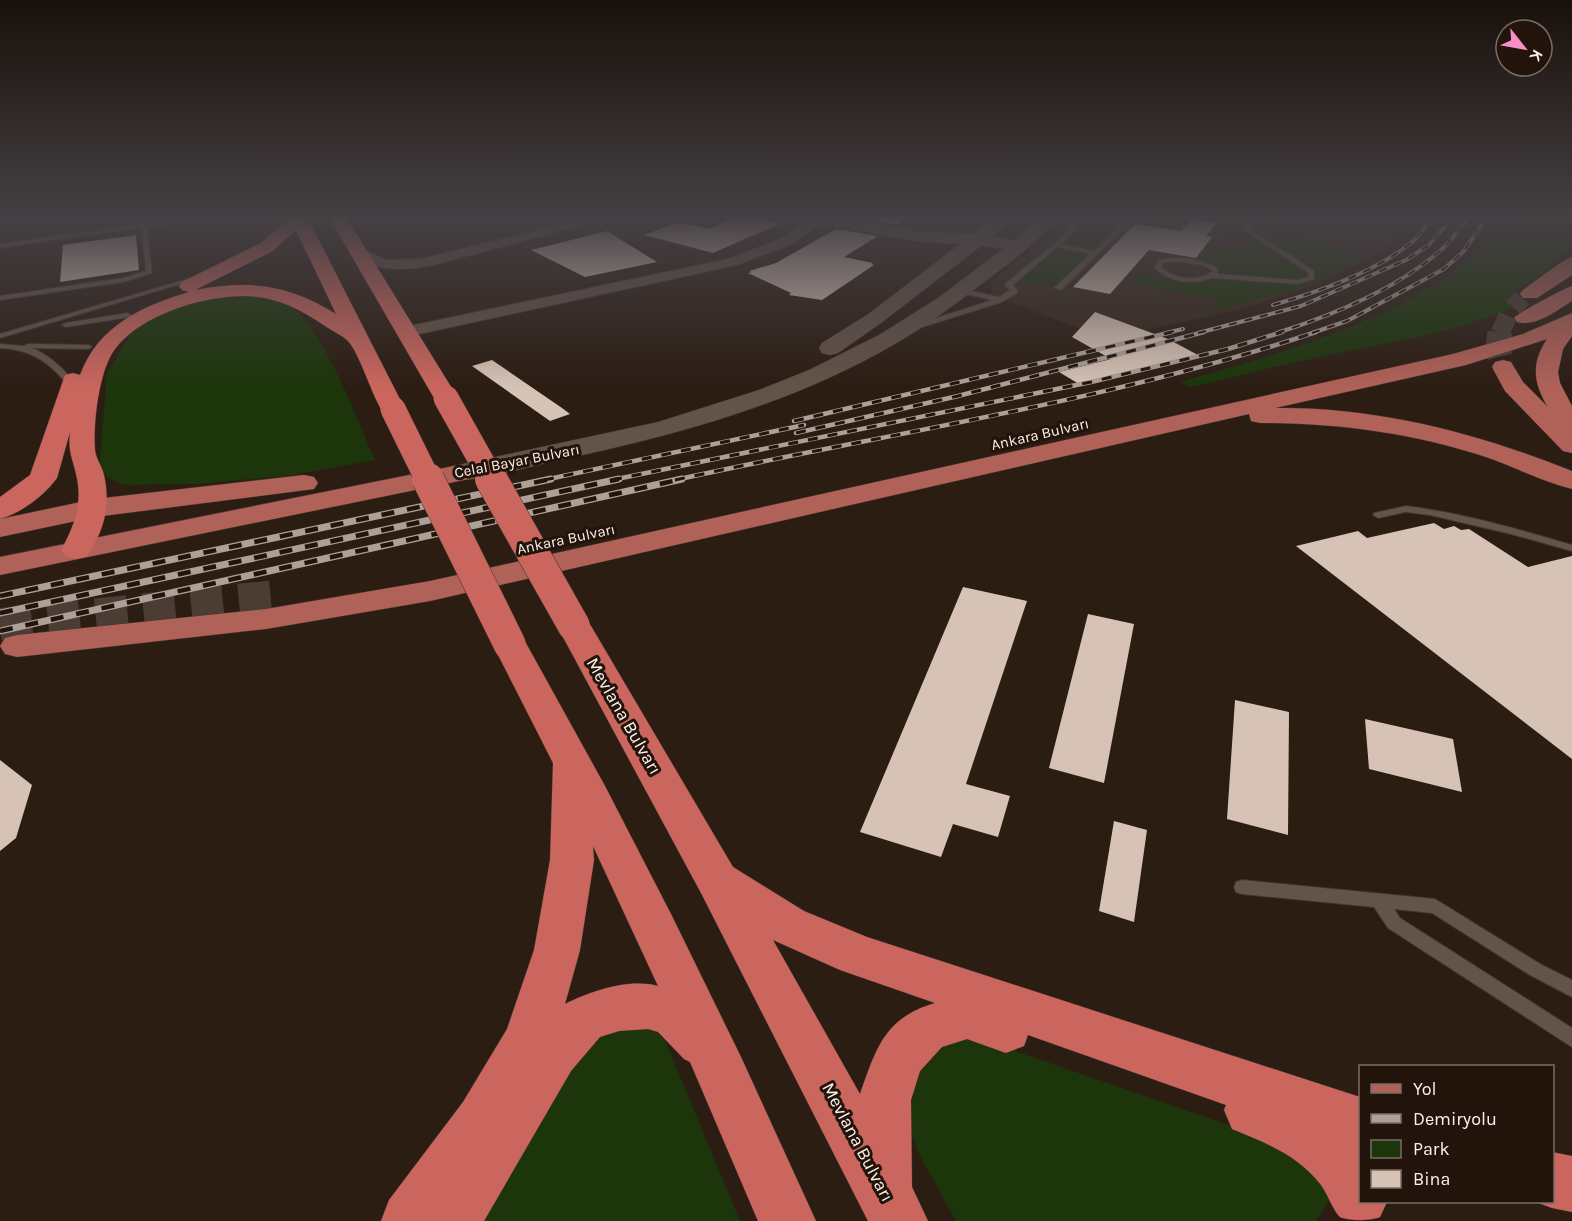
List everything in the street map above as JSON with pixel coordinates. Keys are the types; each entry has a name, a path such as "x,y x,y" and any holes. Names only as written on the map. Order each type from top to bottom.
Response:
{"highway":[{"path":"0,510 25,494 43,478 78,360 88,347 110,325 148,302 216,274"},
{"path":"325,274 510,645 572,757 714,1054 787,1221"},
{"name":"Mevlana Bulvarı","path":"371,274 446,398 717,880 892,1206"},
{"path":"76,550 88,529 95,508 90,472 82,452 87,397 97,360 110,341 131,323 164,306 187,299 228,290 262,291 288,297 359,339"},
{"path":"410,1221 482,1121 529,1040 557,950 572,860 572,757"},
{"path":"717,880 788,925 857,955 1359,1124"},
{"path":"451,1221 553,1054 584,1020 619,1008 648,1006 674,1014 714,1054"},
{"path":"892,1206 884,1100 899,1057 926,1029 967,1016 1288,1122 1321,1143 1349,1175 1359,1195"},
{"path":"1554,1180 1572,1184"},
{"path":"1362,1203 1363,1221"}],"main road":[{"name":"Celal Bayar Bulvarı","path":"0,566 454,465 717,395 779,372 840,343 933,274"},
{"name":"Celal Bayar Bulvarı","path":"0,528 95,508 454,465 665,429 740,406 805,382 901,331 982,274"},
{"path":"1522,298 1560,274"},
{"name":"Ankara Bulvarı","path":"506,563 1433,347 1486,332 1540,312 1572,292"},
{"path":"1572,321 1550,350 1545,372 1558,405 1572,422"},
{"name":"Ankara Bulvarı","path":"506,563 1458,360 1531,339 1572,321"},
{"path":"1503,367 1513,386 1551,427 1572,445"},
{"path":"1183,420 1279,416 1331,418 1395,427 1491,450 1572,481"},
{"path":"276,596 431,569 506,563"},
{"path":"17,646 309,613 506,563"}],"street":[{"path":"389,306 395,279 403,274"},
{"path":"405,332 676,274"}],"lane":[{"path":"0,298 124,280 144,274"},
{"path":"14,334 205,274"},
{"path":"901,331 999,300 1014,291 1009,285 1022,274"},
{"path":"1058,288 1073,274"},
{"path":"1167,274 1180,278 1199,279 1213,276 1297,282 1312,278 1314,274"},
{"path":"960,290 999,300"},
{"path":"0,336 127,315"},
{"path":"0,346 88,347"},
{"path":"18,346 52,361 62,370 72,385"},
{"path":"1378,515 1406,509 1430,512 1572,548"},
{"path":"1242,886 1435,906 1536,970 1572,989"},
{"path":"1379,901 1394,923 1572,1038"}],"shaded area":[{"path":"1001,274 1337,274 1301,290 1245,308 1107,339 991,295 991,282"}],"green space":[{"path":"1024,274 1068,274 1056,285 1012,284"},
{"path":"1141,274 1190,280 1218,276 1218,274 1331,274 1298,289 1210,312 1219,300 1132,283"},
{"path":"1450,274 1541,274 1510,294 1531,301 1481,320 1429,334 1191,387 1180,382 1262,358 1358,324 1404,302"},
{"path":"237,295 278,299 293,309 308,325 336,370 375,460 293,475 198,484 123,485 99,472 107,373 134,329 168,309 199,300"},
{"path":"624,1023 655,1030 665,1040 740,1221 470,1221 583,1042"},
{"path":"957,1039 981,1039 1275,1141 1314,1168 1330,1199 1316,1221 956,1221 920,1156 909,1126 916,1076 931,1055"}],"building":[{"path":"61,274 113,274 60,282"},
{"path":"579,274 599,274 585,277"},
{"path":"750,274 861,274 822,300 789,295 791,293"},
{"path":"1086,274 1128,274 1110,294 1073,287"},
{"path":"1095,312 1168,339 1198,355 1079,384 1059,372 1111,359 1072,337"},
{"path":"492,360 570,414 550,421 472,366"},
{"path":"1434,523 1444,529 1454,526 1461,530 1469,529 1528,567 1572,556 1572,759 1296,546 1358,531 1367,538"},
{"path":"963,587 1027,601 966,784 1010,796 998,837 953,824 941,857 860,832"},
{"path":"1088,614 1134,624 1104,783 1049,768"},
{"path":"1235,700 1289,712 1288,835 1227,819"},
{"path":"1365,719 1453,739 1462,792 1369,769"},
{"path":"0,760 32,785 16,838 0,851"},
{"path":"1114,821 1147,830 1134,922 1099,911"}],"tunnel":[{"path":"1500,333 1509,313 1522,298"},
{"path":"1500,332 1498,348 1503,367"},
{"path":"0,624 276,596"}],"railway":[{"path":"1273,305 1309,294 1359,274"},
{"path":"1198,333 1301,306 1374,274"},
{"path":"1277,333 1342,309 1409,274"},
{"path":"1312,333 1347,321 1435,274"},
{"path":"1166,333 1183,329"},
{"path":"794,421 1172,332"},
{"path":"796,433 958,396 1204,332"},
{"path":"612,480 1091,382 1228,349 1282,332"},
{"path":"675,480 1078,397 1238,357 1316,332"},
{"path":"544,480 804,425"},
{"path":"0,596 551,479"},
{"path":"0,613 619,479"},
{"path":"0,631 682,479"}]}
